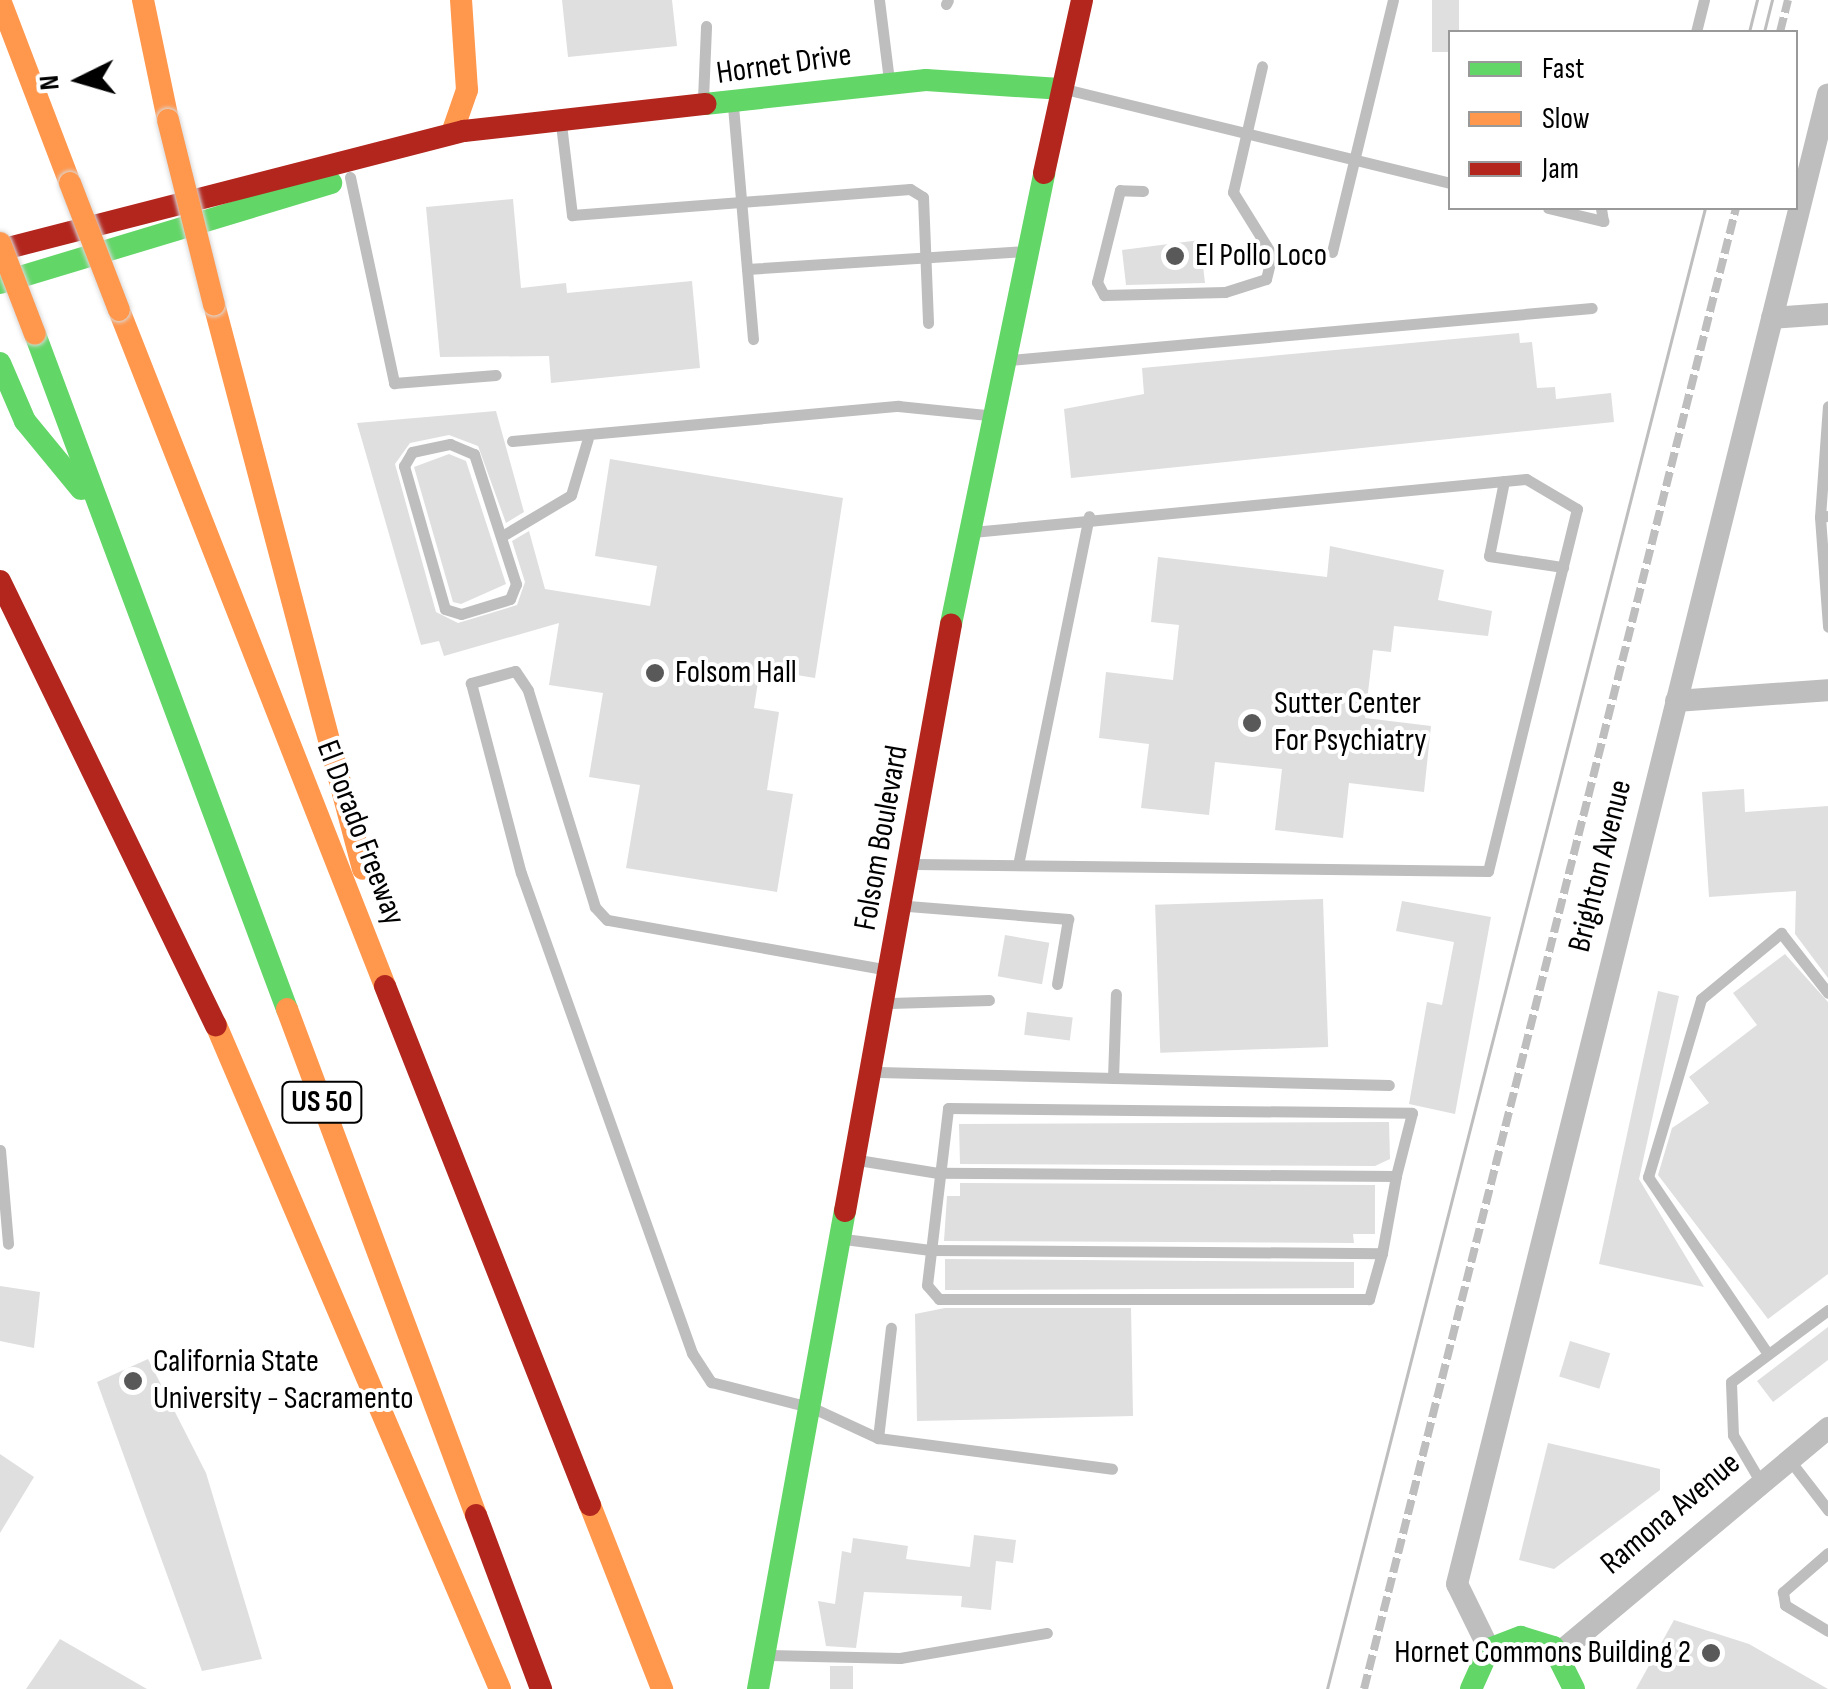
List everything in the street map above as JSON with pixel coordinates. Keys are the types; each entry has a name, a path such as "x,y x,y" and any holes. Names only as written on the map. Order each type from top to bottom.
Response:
{"main road":[{"name":"El Dorado Freeway","path":"0,0 662,1689"},
{"path":"143,0 158,82 214,304 413,1058"},
{"path":"158,0 158,82"},
{"path":"452,133 467,90 461,0"},
{"name":"Folsom Boulevard","path":"758,1689 813,1408 1000,360 1082,0"},
{"name":"Hornet Drive","path":"0,246 452,133 733,106 890,83 978,79 1060,89"},
{"name":"Hornet Drive","path":"0,283 518,128"},
{"name":"US 50","path":"0,246 540,1689"},
{"path":"0,363 25,420 104,516"},
{"path":"0,581 211,1014 500,1689"},
{"path":"1471,1689 1489,1649 1521,1637 1559,1653 1574,1689"}],"street":[{"name":"Brighton Avenue","path":"1489,1649 1456,1584 1828,94"},
{"path":"1772,318 1828,314"},
{"path":"1676,701 1828,690"},
{"name":"Ramona Avenue","path":"1559,1653 1828,1428"}],"lane":[{"path":"879,0 890,83"},
{"path":"1332,252 1393,0"},
{"path":"1696,30 1704,0"},
{"path":"704,109 706,26"},
{"path":"1143,192 1120,190 1097,282 1104,295 1257,288 1272,256 1234,192 1262,66"},
{"path":"1060,89 1448,184"},
{"path":"733,106 753,340"},
{"path":"561,124 572,215 910,189 923,196 928,323"},
{"path":"350,177 394,383 496,374"},
{"path":"1556,210 1603,221 1601,210"},
{"path":"747,269 926,250 1025,251"},
{"path":"1000,360 1592,308"},
{"path":"512,441 588,438 898,406 990,416"},
{"path":"1828,406 1824,516 1828,627"},
{"path":"502,536 571,495 588,438"},
{"path":"450,444 474,454 502,536 516,584 510,599 461,614 445,609 404,466 412,452 450,444"},
{"path":"911,864 1488,870 1578,509 1526,479 1089,516 967,533"},
{"path":"1504,481 1490,556 1563,567"},
{"path":"1018,865 1089,516"},
{"path":"892,970 607,920 594,907 528,690 515,671 471,683 521,873 692,1353 711,1382 813,1408 878,1438 1112,1469"},
{"path":"904,905 974,918 1068,919 1057,984"},
{"path":"1768,1354 1648,1177 1701,999 1782,933 1828,993"},
{"path":"1113,1078 1116,994"},
{"path":"886,1004 989,1000"},
{"path":"874,1072 1389,1086"},
{"path":"948,1108 1412,1113 1396,1176 1369,1299 938,1299 928,1286 948,1108"},
{"path":"0,1150 8,1244"},
{"path":"858,1160 938,1173 1396,1176"},
{"path":"843,1239 930,1250 1382,1253"},
{"path":"1760,1481 1727,1405 1731,1382 1828,1310"},
{"path":"878,1438 891,1328"},
{"path":"1788,1458 1828,1510"},
{"path":"1828,1552 1783,1592 1785,1605 1828,1630"},
{"path":"765,1655 900,1658 1047,1633"}],"building":[{"path":"562,0 672,0 677,46 568,57"},
{"path":"1432,0 1459,0 1459,30 1448,30 1448,52 1432,52"},
{"path":"513,199 521,288 566,283 567,293 692,281 700,368 551,383 549,356 440,357 426,207"},
{"path":"1200,240 1205,283 1126,285 1122,250"},
{"path":"1519,333 1520,343 1532,342 1537,388 1555,387 1556,399 1611,393 1614,422 1071,478 1064,409 1144,394 1142,368"},
{"name":"Folsom Hall","path":"496,411 524,512 506,523 478,446 449,435 410,443 395,464 436,612 458,623 517,605 525,582 512,541 529,531 545,589 650,606 657,566 595,556 610,459 843,498 815,678 760,669 754,708 779,712 767,790 793,794 777,892 626,868 640,785 589,777 603,693 549,685 559,623 444,656 439,641 421,645 357,423"},
{"path":"449,454 466,461 506,584 461,604 453,602 414,467"},
{"path":"1330,546 1444,570 1438,600 1492,611 1488,636 1394,626 1391,652 1373,650 1365,718 1431,726 1424,792 1349,783 1343,838 1275,830 1282,769 1215,762 1209,815 1141,808 1149,744 1099,738 1106,672 1173,680 1179,625 1151,622 1158,557 1327,577"},
{"path":"1744,789 1745,812 1828,806 1828,978 1795,934 1796,891 1709,897 1702,792"},
{"path":"1323,899 1328,1047 1160,1053 1155,905"},
{"path":"1402,901 1491,917 1455,1114 1409,1104 1427,1002 1442,1005 1454,942 1396,931"},
{"path":"1005,935 1049,943 1042,984 998,976"},
{"path":"1785,954 1828,1002 1828,1274 1768,1319 1658,1175 1672,1128 1709,1103 1689,1077 1757,1025 1733,993"},
{"path":"1658,991 1679,996 1639,1179 1704,1287 1599,1264"},
{"path":"1027,1012 1073,1018 1070,1040 1024,1035"},
{"path":"1389,1122 1390,1159 1375,1166 960,1164 959,1124"},
{"path":"960,1183 1375,1185 1375,1234 1353,1234 1354,1243 944,1241 947,1196 960,1196"},
{"path":"945,1259 1354,1262 1354,1288 945,1290"},
{"path":"0,1286 40,1292 34,1348 0,1341"},
{"path":"945,1308 1131,1308 1133,1416 917,1421 915,1314"},
{"path":"1828,1327 1828,1360 1773,1402 1757,1381"},
{"path":"1570,1341 1610,1353 1599,1389 1559,1376"},
{"path":"148,1359 206,1473 262,1659 202,1671 97,1382"},
{"path":"1548,1443 1660,1469 1660,1490 1554,1569 1519,1560"},
{"path":"0,1454 34,1477 0,1533"},
{"path":"974,1535 1016,1540 1013,1563 996,1561 991,1610 961,1607 962,1596 864,1592 856,1648 826,1646 818,1601 835,1604 842,1551 851,1553 853,1538 908,1546 906,1559 970,1567"},
{"name":"Hornet Commons Building 2","path":"1674,1620 1749,1644 1828,1689 1636,1689"},
{"path":"60,1639 147,1689 26,1689"},
{"path":"830,1666 853,1666 853,1689 830,1689"}],"tram line":[{"path":"1750,30 1757,0"},
{"path":"1764,30 1772,0"},
{"path":"1327,1689 1704,210"}],"railway":[{"path":"1780,30 1788,0"},
{"path":"1364,1689 1735,210"}],"traffic: fast":[{"path":"705,104 926,80 1060,89"},
{"path":"951,624 1044,173"},
{"path":"0,283 331,183"},
{"path":"35,334 287,1009"},
{"path":"0,363 25,421 81,489"},
{"path":"758,1689 845,1211"},
{"path":"1471,1689 1489,1649 1521,1637 1553,1647 1574,1689"}],"traffic: slow":[{"path":"0,0 70,183"},
{"path":"143,0 168,120"},
{"path":"452,133 467,90 461,0"},
{"path":"168,120 214,304"},
{"path":"70,183 119,310"},
{"path":"0,243 35,334"},
{"path":"214,304 363,869"},
{"path":"119,310 385,986"},
{"path":"287,1009 476,1515"},
{"path":"216,1025 500,1689"},
{"path":"590,1505 662,1689"}],"traffic: jam":[{"path":"1044,173 1082,0"},
{"path":"0,250 464,131 705,104"},
{"path":"0,581 216,1025"},
{"path":"845,1211 951,624"},
{"path":"385,986 590,1505"},
{"path":"476,1515 541,1689"}],"place":[{"name":"El Pollo Loco","path":"1175,256"},
{"name":"Folsom Hall","path":"655,673"},
{"name":"Sutter Center For Psychiatry","path":"1252,723"},
{"name":"California State University - Sacramento","path":"133,1381"},
{"name":"Hornet Commons Building 2","path":"1711,1653"}]}
